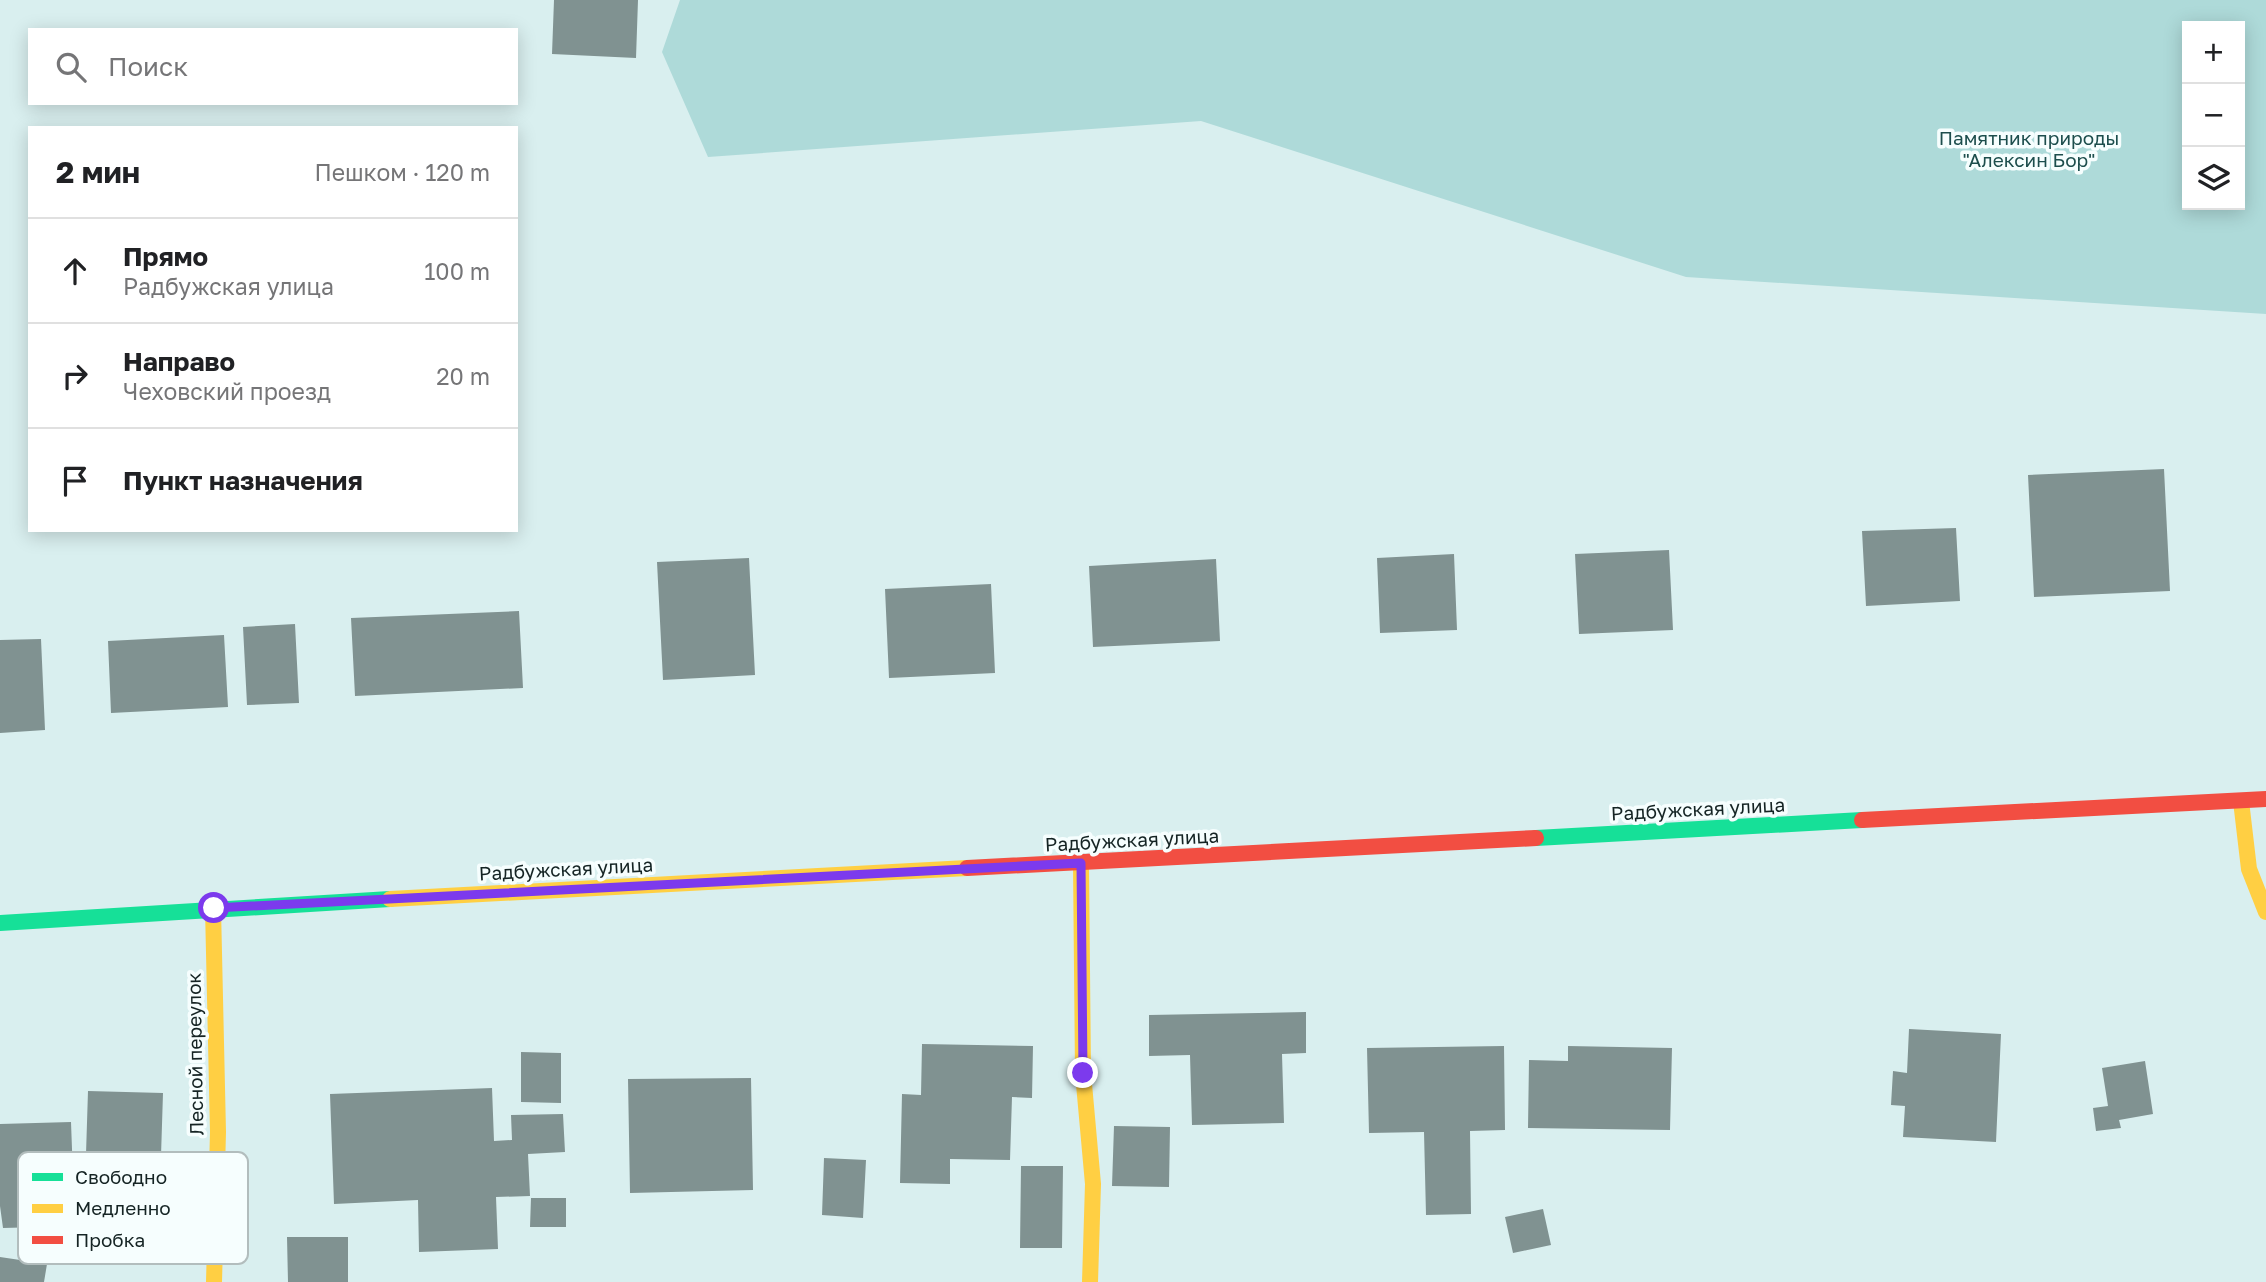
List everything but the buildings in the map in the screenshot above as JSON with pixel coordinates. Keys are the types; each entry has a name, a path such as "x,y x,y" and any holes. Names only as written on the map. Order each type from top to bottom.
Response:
{"main road":[{"name":"Радбужская улица","path":"0,923 214,908 2266,799"},
{"path":"2241,801 2249,869 2266,912"},
{"path":"1081,863 1083,1073 1093,1184 1090,1282"},
{"name":"Лесной переулок","path":"214,908 217,1152"},
{"name":"Лесной переулок","path":"214,1264 214,1282"}],"green space":[{"name":"Памятник природы \"Алексин Бор\"","path":"680,0 2266,0 2266,314 1686,277 1201,121 708,157 662,52"}],"traffic: fast":[{"path":"1536,838 1862,820"},
{"path":"0,923 390,899"}],"traffic: slow":[{"path":"2241,801 2249,869 2266,912"},
{"path":"1081,864 1083,1073 1093,1184 1090,1282"},
{"path":"390,899 967,868"},
{"path":"213,908 217,1152"},
{"path":"214,1264 214,1282"}],"traffic: jam":[{"path":"1862,820 2266,799"},
{"path":"967,868 1536,838"}],"route":[{"path":"214,908 1081,863 1083,1073"}]}
